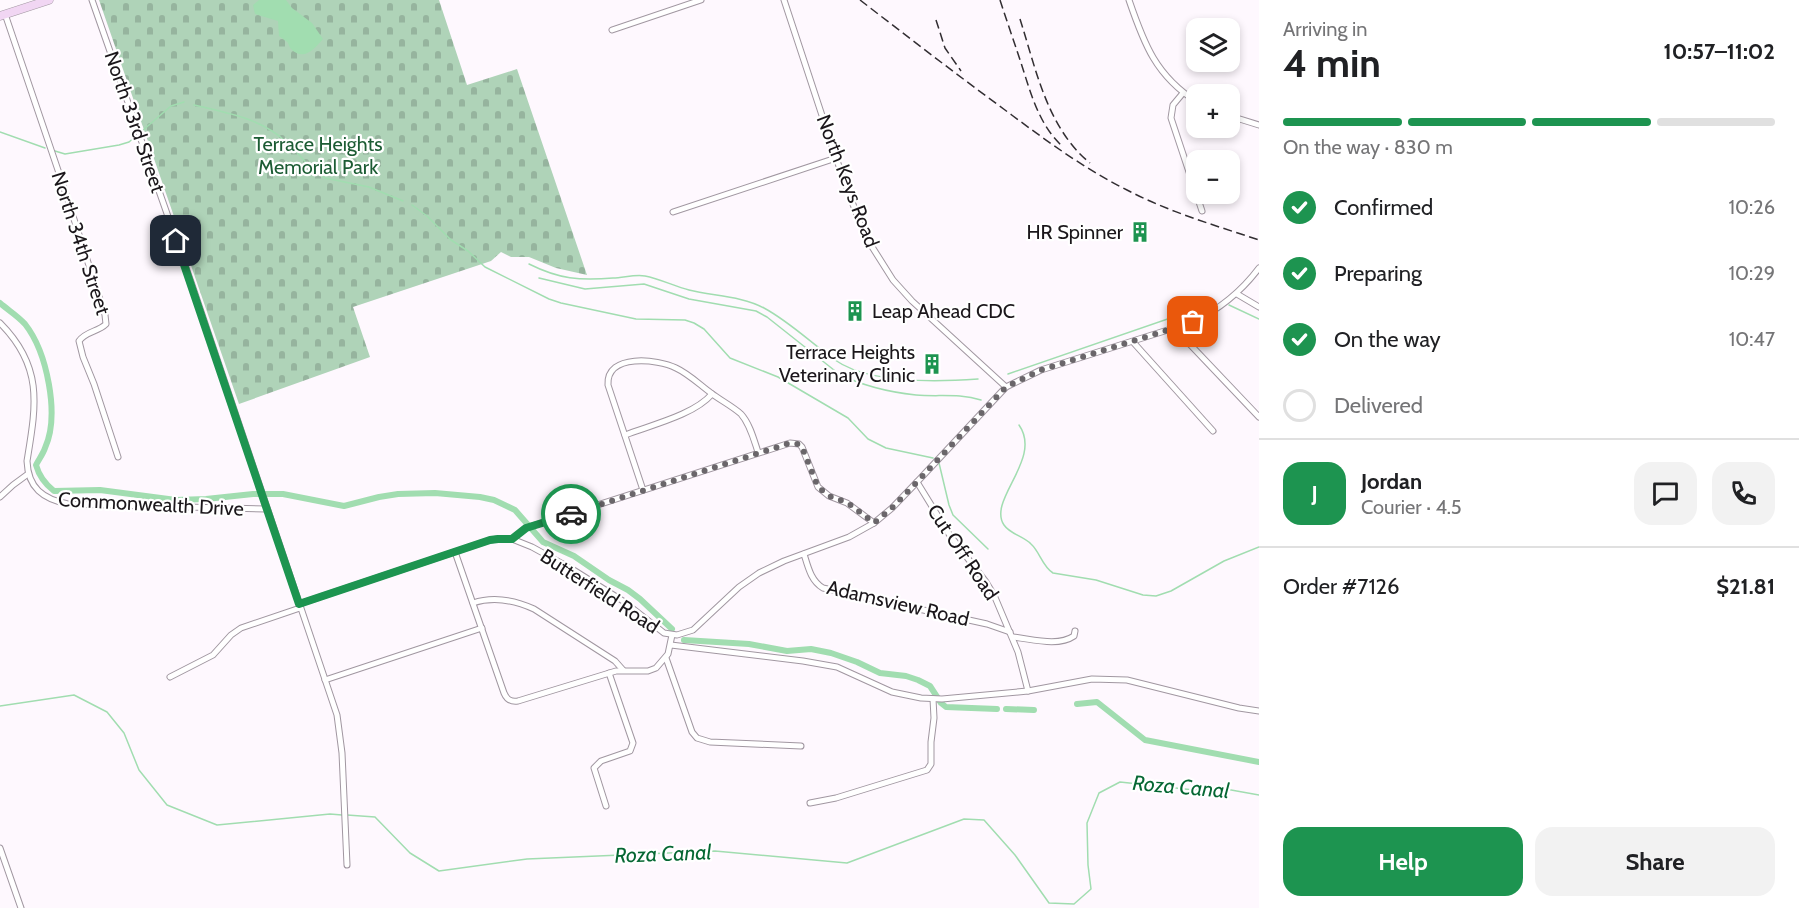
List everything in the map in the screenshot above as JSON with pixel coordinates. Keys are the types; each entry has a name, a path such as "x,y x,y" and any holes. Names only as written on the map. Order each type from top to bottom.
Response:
{"main road":[{"path":"2,15 49,0"}],"street":[{"name":"North 33rd Street","path":"92,0 191,282 339,724 346,865"},
{"path":"612,30 701,0"},
{"name":"North Keys Road","path":"784,0 836,158 861,226 880,262 912,301 1006,387"},
{"path":"1129,0 1152,58 1166,77 1186,95"},
{"name":"North 34th Street","path":"2,15 63,185 105,315 106,324 101,329 84,335 79,341 82,357 94,384 118,457"},
{"path":"1183,93 1173,105 1171,118 1202,211"},
{"path":"1240,119 1259,125"},
{"path":"674,212 836,158"},
{"name":"Butterfield Road","path":"512,539 532,547 580,574 623,601 658,630 672,635 685,633 698,626 728,596 759,573 784,561 849,537 874,523 892,508 1006,387 1041,370 1179,327 1210,313 1237,294 1259,268"},
{"path":"1237,294 1259,307"},
{"path":"0,323 16,339 23,352 33,383 34,414 27,461 28,474 0,497"},
{"path":"1179,327 1183,338 1259,417"},
{"path":"1133,342 1213,431"},
{"path":"643,490 608,385 609,374 619,364 657,363 678,369 743,416 758,452"},
{"path":"624,435 692,410 705,402 712,394"},
{"path":"170,677 213,655 231,635 242,628 299,606 490,540 512,539 526,528 786,443 798,444 804,451 818,487 829,496 848,503 874,523"},
{"name":"Commonwealth Drive","path":"28,474 33,485 49,499 68,504 267,509"},
{"name":"Cut Off Road","path":"917,482 949,534 986,582 1012,635 1028,691"},
{"path":"455,552 504,693 509,700 518,701 609,673 623,670 648,671 656,668 666,658 672,635"},
{"name":"Adamsview Road","path":"804,554 813,578 824,588 975,621 1012,635 1058,642 1074,636 1075,631"},
{"path":"473,603 489,599 521,603 615,661 623,670"},
{"path":"325,680 482,628"},
{"path":"671,645 837,667 892,692 937,699 1028,691 1092,680 1118,679 1259,711"},
{"path":"666,658 692,732 697,738 710,742 801,746"},
{"path":"606,806 594,768 601,761 630,751 633,743 609,673"},
{"path":"810,803 836,798 927,770 932,764 931,742 937,699"},
{"path":"0,848 21,908"}],"green space":[{"name":"Terrace Heights Memorial Park","path":"99,0 439,0 467,85 517,69 587,275 556,268 529,257 511,257 501,252 491,261 353,307 370,357 239,404"}],"shaded area":[{"path":"259,0 286,0 292,8 312,23 323,39 309,52 296,53 279,36 278,21 255,14 253,5"}],"waterway":[{"path":"142,131 171,106 184,102"},
{"path":"194,105 254,122 285,141"},
{"path":"0,132 45,148"},
{"path":"55,151 65,154 119,145 135,137"},
{"path":"292,147 312,169 325,178 369,187 403,201"},
{"path":"412,205 485,267 549,299 636,319 685,320 694,323 704,329 730,358 778,377 848,418 868,439 886,448 933,458"},
{"path":"529,264 560,276 580,279 645,276 689,290 746,301 764,308 783,320 835,360 866,374 924,381 978,379"},
{"path":"539,278 585,289 644,284 689,299 756,311 767,317 839,374 857,382 906,394 957,396 981,400"},
{"path":"0,303 25,324 40,351 45,367 49,384 51,419 45,448 36,465 43,480 54,491 100,490 176,500 283,494 344,506 398,494 435,493 494,500 515,510 543,542 574,556 628,590 672,629"},
{"path":"1008,374 1214,303"},
{"path":"1229,305 1259,319"},
{"path":"1019,425 1025,438 1024,451 1003,504 1001,515 1004,525 1031,544 1046,567 1053,573 1096,580 1143,595 1156,596 1171,591 1224,561 1259,547"},
{"path":"939,463 953,515 988,549"},
{"path":"684,640 749,644 787,651 811,649 831,653 880,673 918,680 930,686 946,707 997,709"},
{"name":"Roza Canal","path":"0,706 74,695 107,712 124,733 139,770 167,805 217,825 330,814 342,815"},
{"path":"1077,704 1097,702 1145,740 1259,762"},
{"path":"1006,709 1034,710"},
{"name":"Roza Canal","path":"347,815 375,817 410,853 439,871 527,859 715,851 847,863 964,819 984,820 1015,855 1049,903 1074,904 1091,889 1087,823 1099,793 1120,782 1194,790 1220,788 1259,795"}],"railway":[{"path":"860,0 1020,121 1095,172 1159,205 1259,240"},
{"path":"1000,0 1041,118 1061,145"},
{"path":"1020,19 1038,77 1053,115 1075,149 1090,163"},
{"path":"936,20 945,48 961,71"}],"way so far":[{"path":"571,514 786,443 794,443 802,447 815,482 823,492 848,503 874,523 892,508 1006,387 1041,370 1193,322"}],"place":[{"name":"HR Spinner","path":"1140,232"},
{"name":"Leap Ahead CDC","path":"855,311"},
{"name":"Terrace Heights Veterinary Clinic","path":"932,364"}],"route":[{"path":"176,241 299,604 490,540 512,539 526,528 571,514"}]}
